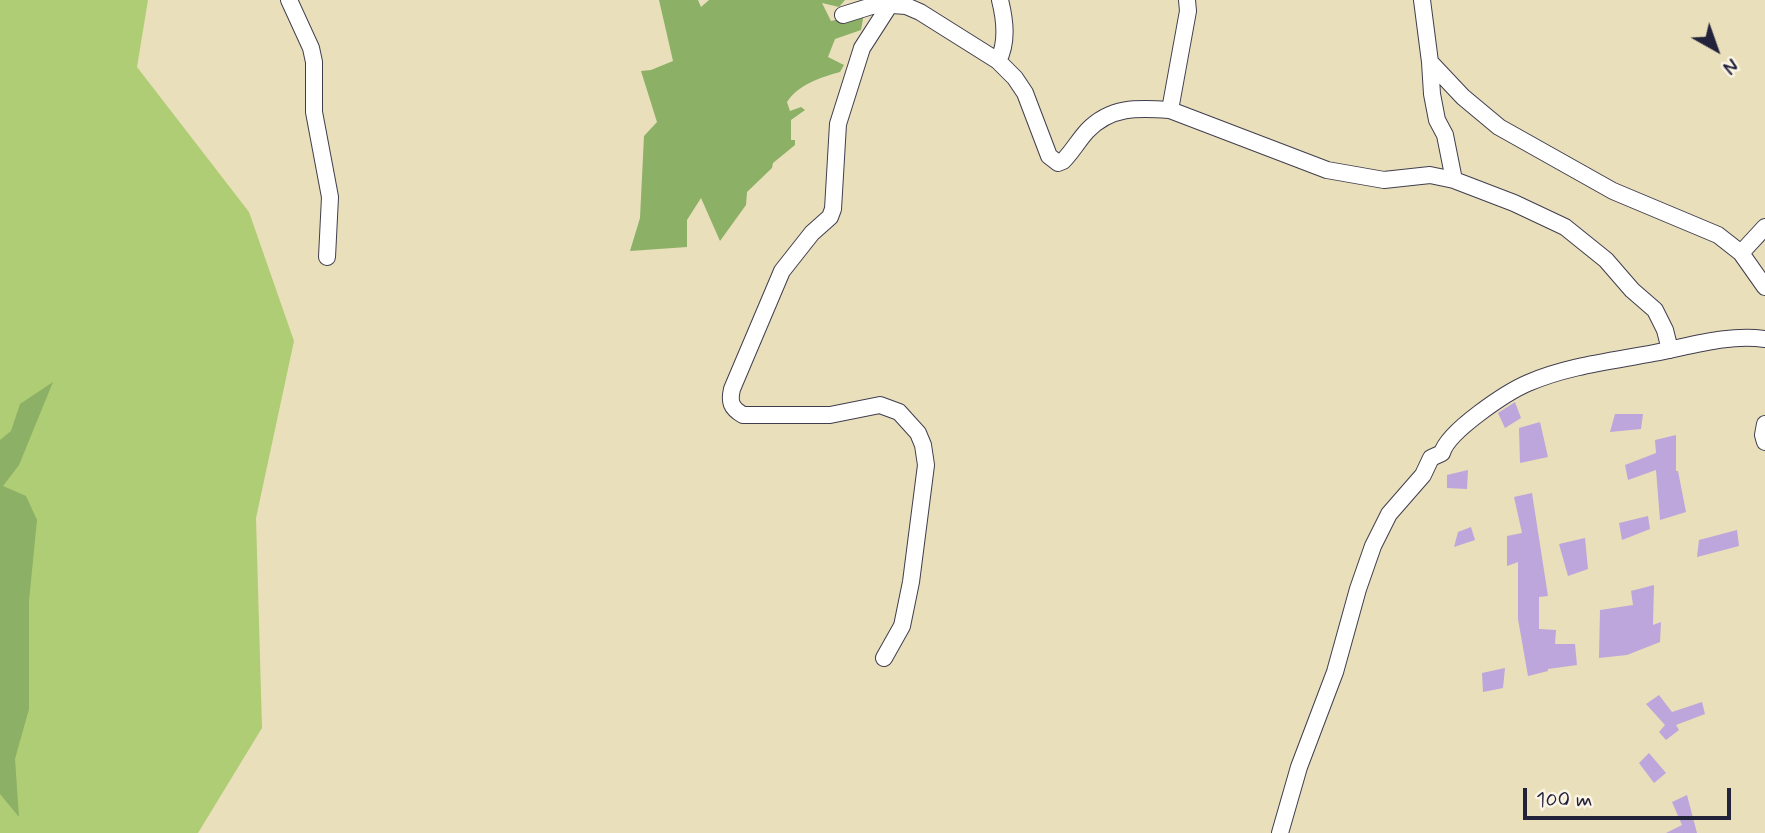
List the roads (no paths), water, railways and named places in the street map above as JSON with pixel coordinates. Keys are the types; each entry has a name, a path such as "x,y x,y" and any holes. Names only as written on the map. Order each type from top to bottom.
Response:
{"street":[{"path":"289,0 311,48 314,62 314,112 330,197 327,257"},
{"path":"998,61 1002,53 1004,33 1000,0"},
{"path":"1170,110 1188,11 1187,0"},
{"path":"1422,0 1432,94 1437,120 1445,135 1454,180"},
{"path":"884,658 902,626 907,610 926,465 918,433 899,412 880,405 830,415 743,415 734,410 730,401 732,389 782,271 812,233 830,217 833,209 838,124 862,48 891,3"},
{"path":"843,15 878,4 906,6 998,61 1025,93 1049,156 1055,162 1063,162 1088,130 1113,112 1137,108 1170,110 1327,170 1384,180 1430,175 1454,180 1524,208 1565,227 1606,260 1632,290 1655,310 1665,330 1670,350"},
{"path":"1430,62 1463,97 1508,133 1613,191 1718,235 1741,253 1765,288"},
{"path":"1741,253 1765,227"},
{"path":"1280,833 1299,767 1335,672 1350,614 1382,523 1423,475 1431,458 1442,453 1444,445 1470,420 1525,384 1602,362 1731,337 1765,339"},
{"path":"1765,424 1765,442"}]}
